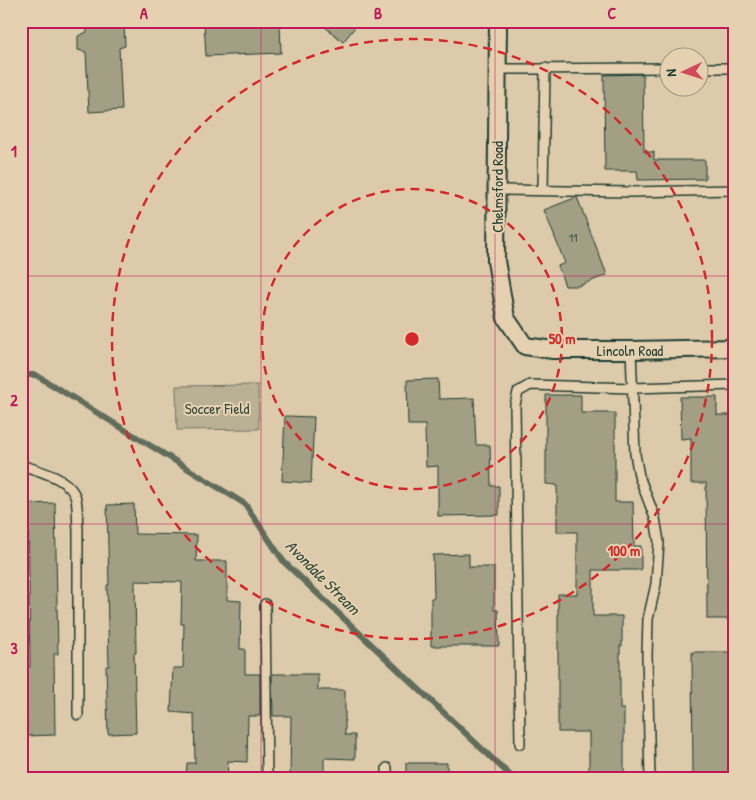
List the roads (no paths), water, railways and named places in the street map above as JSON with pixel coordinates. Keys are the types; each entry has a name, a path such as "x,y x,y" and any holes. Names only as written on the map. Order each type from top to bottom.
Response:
{"street":[{"name":"Chelmsford Road","path":"498,21 496,261 506,318 525,346"},
{"name":"Lincoln Road","path":"525,346 552,350 735,348"}],"lane":[{"path":"543,190 545,68"},
{"path":"498,69 658,68"},
{"path":"708,68 735,68"},
{"path":"497,190 629,192 735,190"},
{"path":"631,350 635,454 639,476 655,518 659,542 656,584 648,619 650,779"},
{"path":"520,744 515,405 518,392 530,385 632,388 735,386"},
{"path":"21,465 46,474 69,486 77,501 78,715"},
{"path":"265,604 267,779"},
{"path":"387,768 387,779"}],"waterway":[{"name":"Avondale Stream","path":"21,375 36,375 245,504 284,562 514,779"}],"park label":[{"name":"Soccer Field","path":"217,408"}]}
